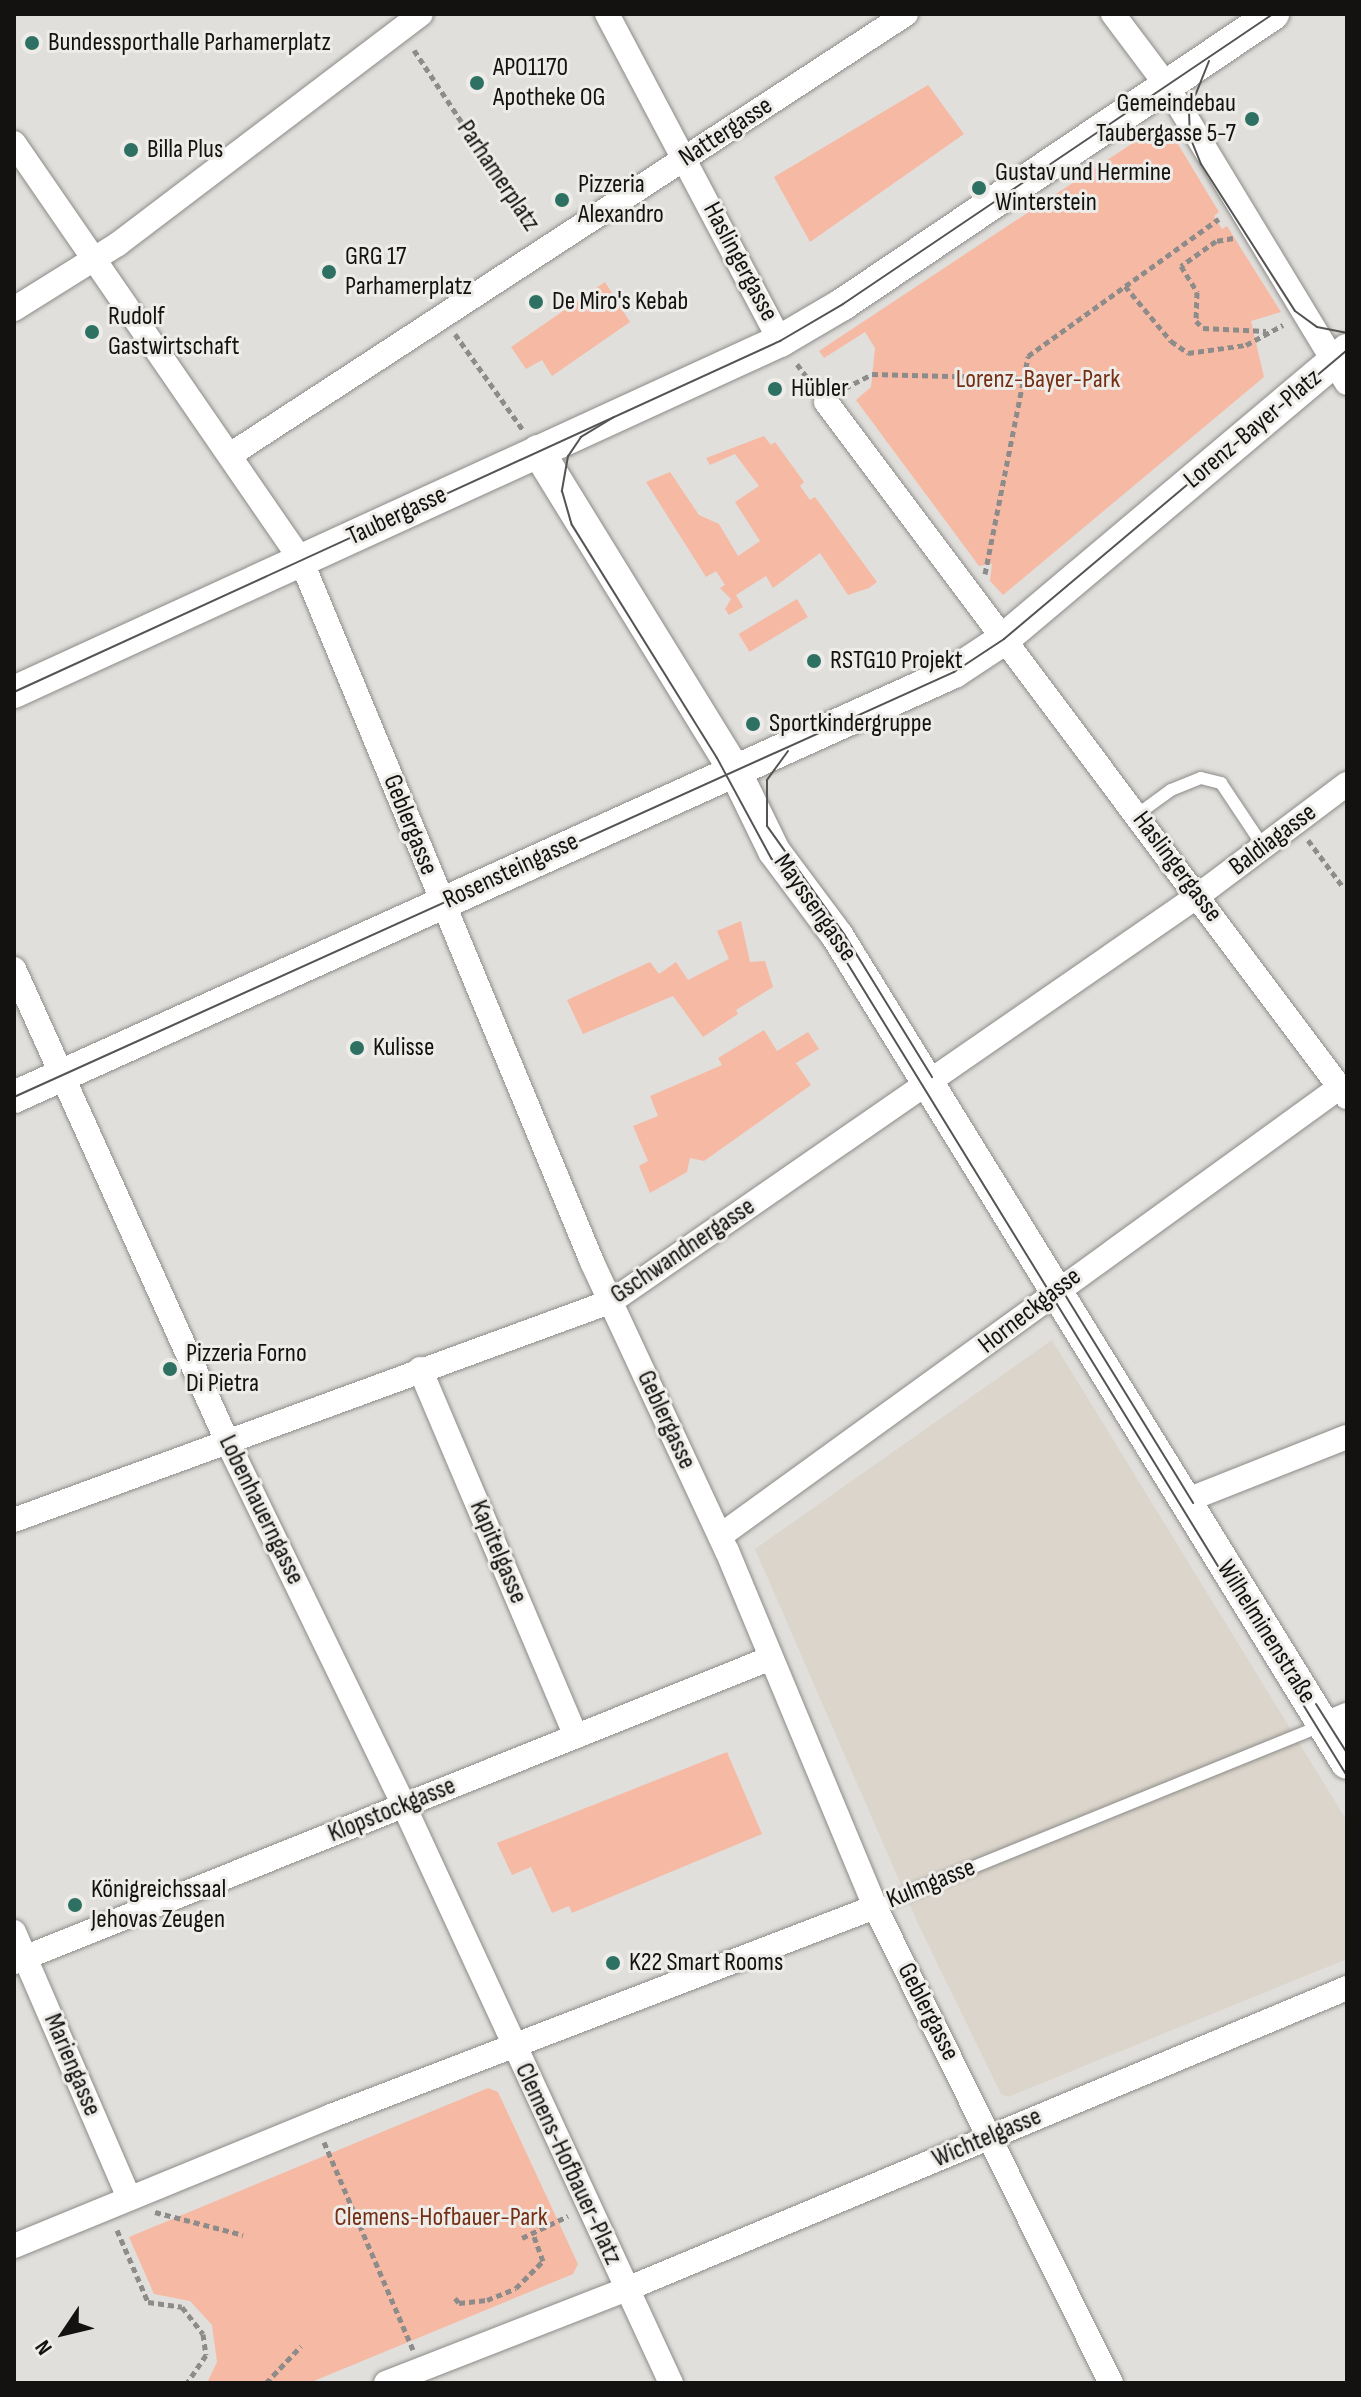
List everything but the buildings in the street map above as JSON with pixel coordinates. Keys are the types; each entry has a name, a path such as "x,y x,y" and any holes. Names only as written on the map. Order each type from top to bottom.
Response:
{"street":[{"path":"14,309 95,260 395,22 421,14"},
{"name":"Haslingergasse","path":"607,14 780,341"},
{"name":"Nattergasse","path":"546,250 906,14"},
{"name":"Lorenz-Bayer-Platz","path":"1004,639 1342,365 1245,216 1167,86 1113,14"},
{"path":"780,341 843,304 1273,14"},
{"path":"14,143 230,455"},
{"name":"Parhamerplatz","path":"230,455 546,250"},
{"name":"Taubergasse","path":"14,692 780,341"},
{"path":"826,402 1004,639"},
{"name":"Mayssengasse","path":"538,451 735,771 769,843 838,937 1185,1501"},
{"name":"Geblergasse","path":"230,455 301,560 442,903 612,1301 720,1536 875,1907 1111,2383"},
{"name":"Haslingergasse","path":"1004,639 1344,1092"},
{"name":"Rosensteingasse","path":"14,1097 954,672 1004,639"},
{"name":"Baldiagasse","path":"1199,895 1347,784"},
{"name":"Gschwandnergasse","path":"14,1520 612,1301 1199,895"},
{"name":"Lobenhauerngasse","path":"14,969 227,1441 404,1806 514,2048"},
{"name":"Horneckgasse","path":"720,1536 1036,1311 1055,1290 1344,1092"},
{"name":"Kapitelgasse","path":"420,1369 576,1736"},
{"path":"1185,1501 1347,1437"},
{"name":"Wilhelminenstraße","path":"1185,1501 1335,1720 1347,1763"},
{"name":"Klopstockgasse","path":"20,1959 771,1658"},
{"name":"Kulmgasse","path":"514,2048 875,1907"},
{"name":"Mariengasse","path":"14,1932 20,1959 118,2202"},
{"name":"Wichtelgasse","path":"627,2289 1347,1988"},
{"name":"Clemens-Hofbauer-Platz","path":"118,2202 316,2122 514,2048 627,2289 386,2383"},
{"path":"14,2246 118,2202"},
{"path":"627,2289 671,2383"}],"lane":[{"path":"1138,814 1171,790 1201,778 1221,783 1263,846"},
{"name":"Kulmgasse","path":"875,1907 1335,1720"}],"path":[{"name":"Parhamerplatz","path":"395,22 546,250"},
{"path":"984,579 1028,356 1125,286 1245,216"},
{"path":"1245,216 1235,238 1216,241 1181,266 1197,292 1196,321 1203,328 1230,325 1267,331"},
{"path":"1125,286 1171,341 1188,353 1246,345 1267,331 1289,323"},
{"path":"442,317 538,451"},
{"path":"780,341 826,402 862,375 1024,378"},
{"path":"1295,822 1343,887"},
{"path":"316,2122 422,2369"},
{"path":"118,2202 165,2218 243,2235"},
{"path":"118,2202 148,2302 182,2307 203,2334 206,2355 187,2383"},
{"path":"522,2238 589,2206"},
{"path":"455,2298 459,2303 487,2300 516,2288 543,2261 533,2233"},
{"path":"266,2383 301,2346"}],"shaded area":[{"path":"1052,1340 1347,1821 1347,1959 1008,2097 1001,2094 919,1926 755,1549"}],"green space":[{"path":"928,85 964,134 810,242 774,177"},
{"name":"Lorenz-Bayer-Park","path":"1157,127 1170,131 1219,212 1214,216 1222,229 1227,226 1281,312 1251,321 1264,377 1003,595 990,581 992,564 979,566 856,400 871,387 875,348 865,332 824,358 819,351"},
{"path":"605,282 630,322 552,376 542,360 526,369 511,347"},
{"path":"764,436 771,445 775,442 804,482 800,486 810,500 815,497 877,582 869,588 848,595 820,553 773,588 766,576 736,595 743,607 729,615 725,609 731,599 720,588 725,585 716,571 706,577 646,482 670,472 699,515 719,524 738,556 760,541 735,502 759,486 735,454 710,465 706,458"},
{"path":"797,599 808,617 750,652 739,634"},
{"path":"741,921 750,962 765,961 773,987 736,1010 738,1014 703,1037 673,996 583,1034 567,1000 650,962 659,974 676,962 688,980 729,959 717,931"},
{"path":"764,1030 777,1051 808,1032 819,1049 796,1063 811,1085 704,1161 690,1158 687,1172 650,1193 639,1166 648,1161 633,1126 658,1116 650,1096 722,1065 718,1058"},
{"path":"727,1752 762,1834 572,1913 569,1906 552,1913 531,1867 512,1875 497,1843"},
{"name":"Clemens-Hofbauer-Park","path":"488,2088 498,2092 578,2264 573,2274 309,2383 207,2383 217,2362 212,2325 190,2301 154,2294 129,2237"}],"tram line":[{"path":"14,692 780,341 843,304 1273,14"},
{"path":"1209,61 1189,111 1190,137 1201,164 1295,311 1317,327 1347,333"},
{"path":"14,1097 954,672 1004,639 1347,350"},
{"path":"614,417 581,437 568,456 562,491 572,525 717,758 771,858 830,935 1347,1776"},
{"path":"788,751 767,780 767,826 844,934 932,1077"},
{"path":"1059,1285 1193,1503"},
{"path":"1316,1704 1347,1753"}],"place":[{"name":"Bundessporthalle Parhamerplatz","path":"32,43"},
{"name":"APO1170 Apotheke OG","path":"477,83"},
{"name":"Gemeindebau Taubergasse 5-7","path":"1252,119"},
{"name":"Billa Plus","path":"131,150"},
{"name":"Gustav und Hermine Winterstein","path":"979,188"},
{"name":"Pizzeria Alexandro","path":"562,200"},
{"name":"GRG 17 Parhamerplatz","path":"329,272"},
{"name":"De Miro's Kebab","path":"536,302"},
{"name":"Rudolf Gastwirtschaft","path":"92,332"},
{"name":"Hübler","path":"775,389"},
{"name":"RSTG10 Projekt","path":"814,661"},
{"name":"Sportkindergruppe","path":"753,724"},
{"name":"Kulisse","path":"357,1048"},
{"name":"Pizzeria Forno Di Pietra","path":"170,1369"},
{"name":"Königreichssaal Jehovas Zeugen","path":"75,1905"},
{"name":"K22 Smart Rooms","path":"613,1963"}]}
